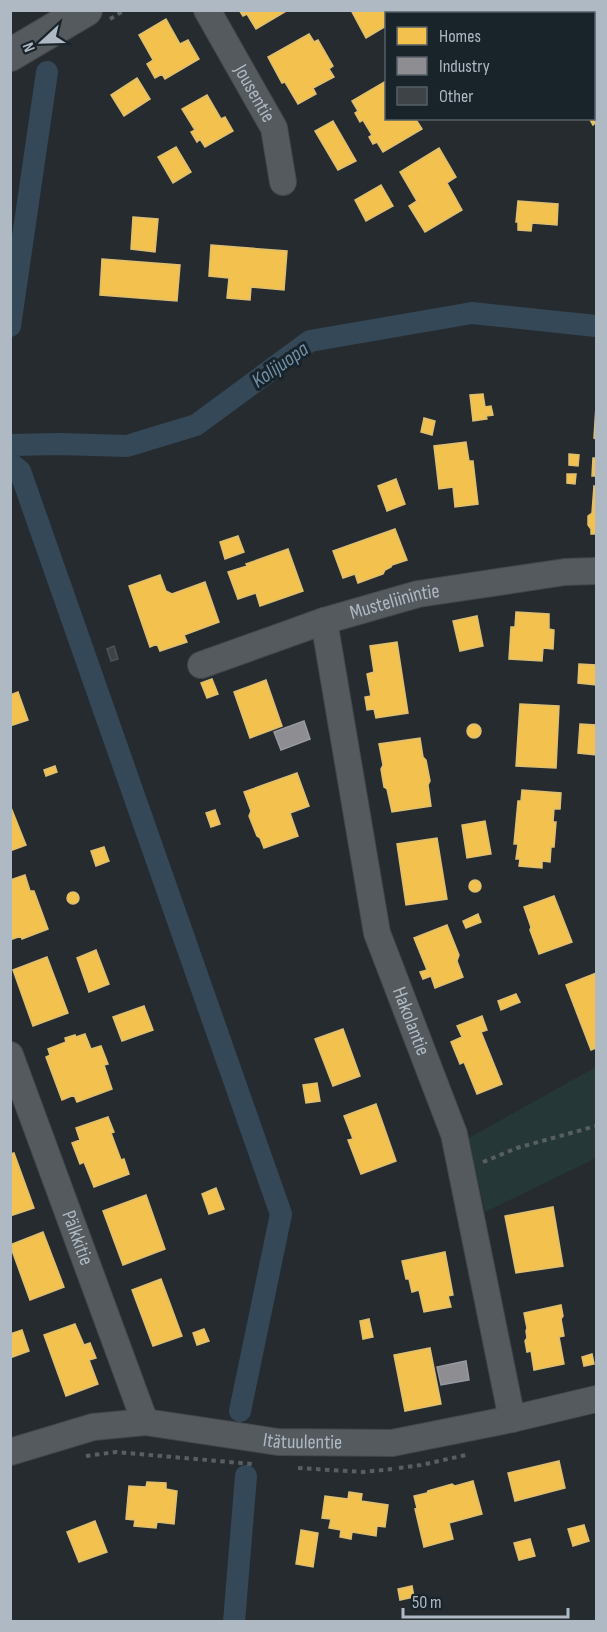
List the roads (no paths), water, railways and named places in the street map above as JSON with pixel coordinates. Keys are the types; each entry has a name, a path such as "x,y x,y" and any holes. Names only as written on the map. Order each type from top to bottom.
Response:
{"street":[{"path":"10,55 86,10"},
{"name":"Jousentie","path":"207,10 274,129 283,182"},
{"name":"Musteliinintie","path":"201,665 324,621 418,594 565,572 597,571"},
{"name":"Hakolantie","path":"324,621 376,933 454,1134 512,1419"},
{"name":"Pälkkitie","path":"10,1055 146,1422"},
{"name":"Itätuulentie","path":"10,1452 93,1427 146,1422 278,1442 392,1443 597,1399"}],"waterway":[{"path":"10,326 47,72"},
{"name":"Kolijuopa","path":"10,445 127,446 196,425 310,341 472,313 596,326"},
{"path":"10,463 20,471 281,1214 240,1411"},
{"path":"234,1622 246,1476"}]}
